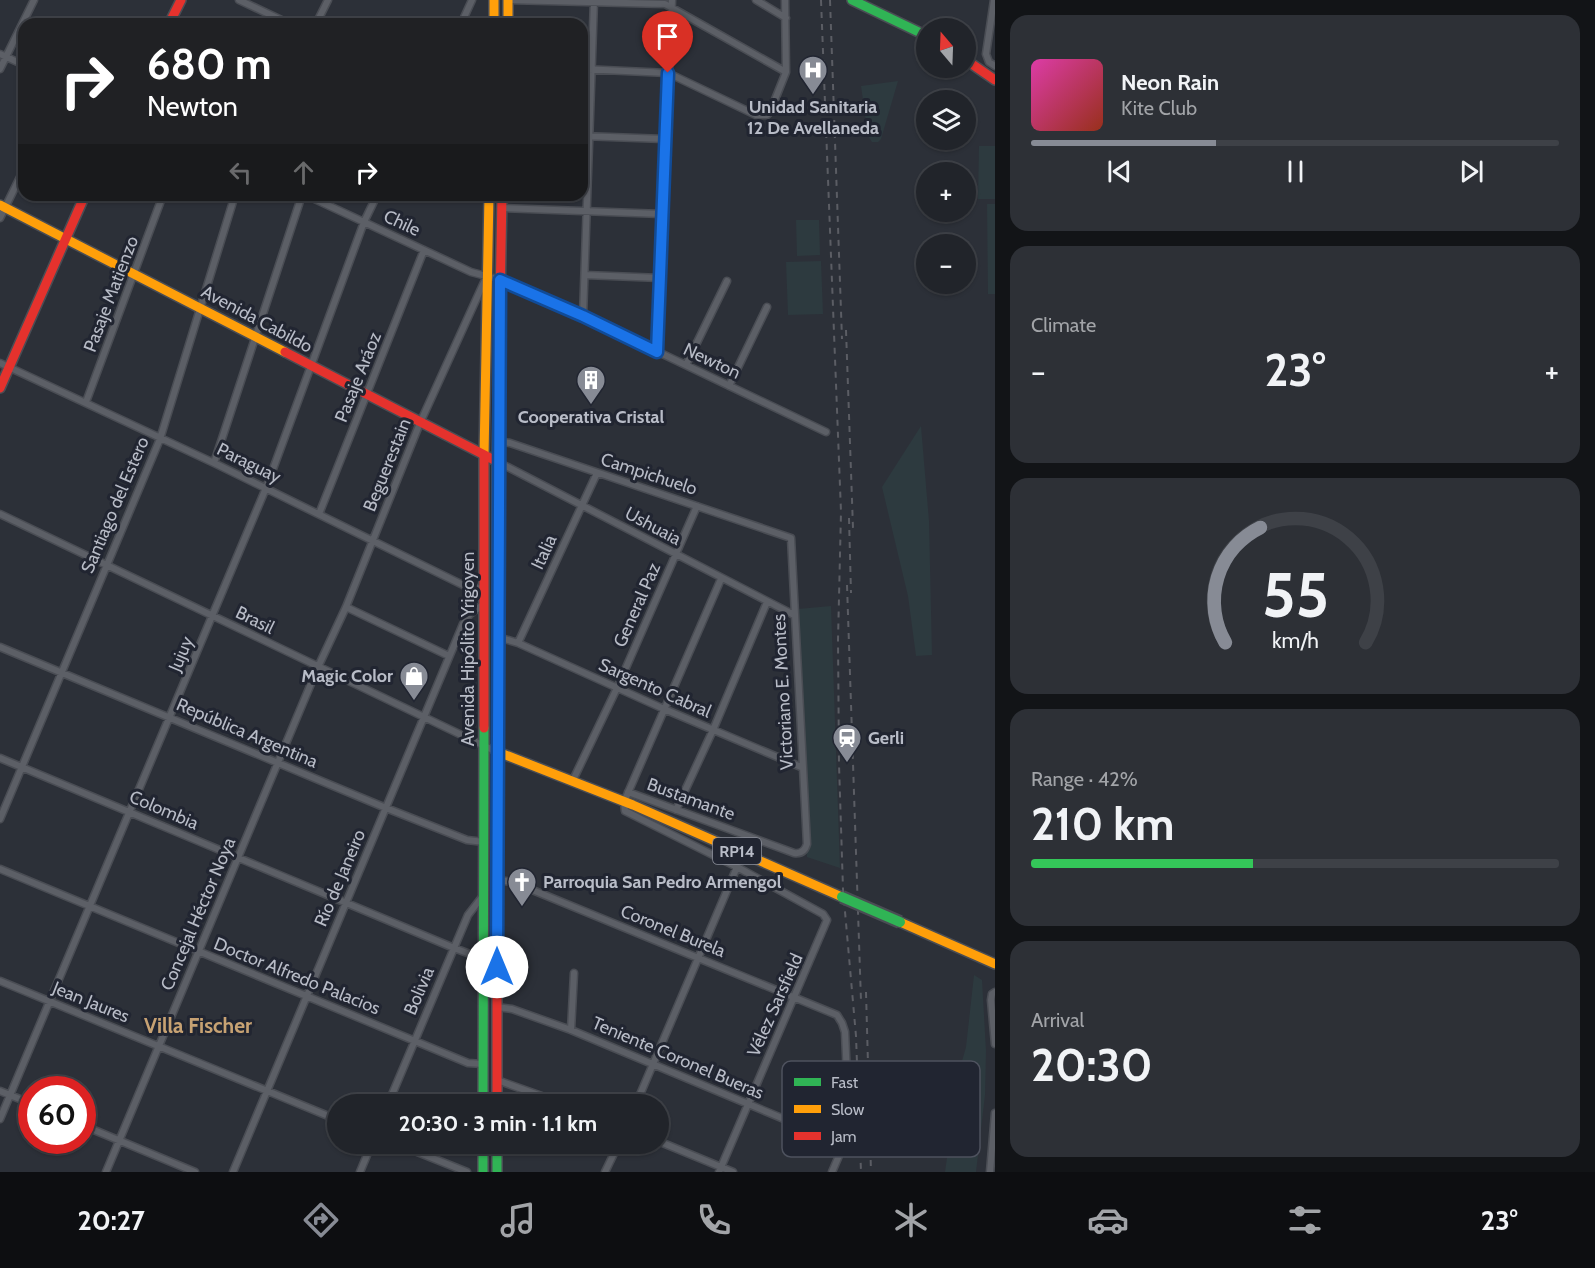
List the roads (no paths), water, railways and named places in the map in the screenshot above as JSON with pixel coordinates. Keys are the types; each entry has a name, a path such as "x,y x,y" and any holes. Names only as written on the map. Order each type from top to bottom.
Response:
{"main road":[{"path":"172,18 181,0"},
{"path":"494,0 494,18"},
{"path":"508,0 508,18"},
{"path":"852,0 916,31"},
{"path":"976,67 995,80"},
{"path":"0,388 5,365 82,201"},
{"name":"Avenida Hipólito Yrigoyen","path":"483,1094 486,276 489,201"},
{"name":"Avenida Hipólito Yrigoyen","path":"497,1094 498,441 502,201"},
{"name":"Avenida Cabildo","path":"2,210 64,238 498,462"},
{"name":"RP14","path":"498,752 626,797 842,897 991,962"},
{"path":"483,1154 483,1172"},
{"path":"497,1154 497,1172"}],"street":[{"path":"24,18 34,0"},
{"path":"239,0 277,18"},
{"path":"319,18 328,0"},
{"path":"463,18 472,0"},
{"path":"508,0 672,3 786,72"},
{"path":"756,0 786,18"},
{"path":"588,70 668,73 762,117 770,112 786,72 785,0"},
{"path":"994,0 987,58 995,66"},
{"path":"583,316 594,1"},
{"path":"657,352 672,3"},
{"path":"0,69 3,55 18,28"},
{"path":"3,55 18,62"},
{"path":"590,136 665,140"},
{"path":"2,210 18,180"},
{"name":"Pasaje Matienzo","path":"86,402 161,201"},
{"name":"Santiago del Estero","path":"0,819 160,439 233,201"},
{"path":"214,463 302,201"},
{"name":"Chile","path":"317,201 471,272 486,276"},
{"name":"Jujuy","path":"0,1119 266,488 310,365 374,201"},
{"path":"502,208 662,214"},
{"name":"Pasaje Aráoz","path":"319,514 424,250"},
{"path":"585,275 661,278"},
{"name":"Newton","path":"486,276 583,316 826,432"},
{"name":"Beguerestain","path":"318,667 346,607 420,423 486,276"},
{"path":"686,365 727,281"},
{"path":"729,386 767,307"},
{"name":"Paraguay","path":"5,365 214,463 467,587 485,589"},
{"name":"Campichuelo","path":"498,441 510,443 791,538"},
{"name":"Ushuaia","path":"498,462 794,615"},
{"name":"Italia","path":"518,643 597,473"},
{"name":"General Paz","path":"573,780 617,688 697,506"},
{"path":"0,523 2,515"},
{"name":"Brasil","path":"2,515 498,752"},
{"name":"Victoriano E. Montes","path":"791,538 801,767 807,844"},
{"path":"640,1094 738,867 625,811 626,797 721,579"},
{"path":"676,810 713,730 767,602"},
{"name":"Río de Janeiro","path":"233,1172 463,624 470,614 485,604"},
{"path":"346,607 449,656"},
{"name":"Sargento Cabral","path":"498,637 518,643 664,709 801,767"},
{"name":"República Argentina","path":"0,647 386,808 467,840 484,842"},
{"name":"Concejal Héctor Noya","path":"106,1172 318,667"},
{"name":"Colombia","path":"0,758 454,948 484,956"},
{"name":"Bustamante","path":"626,797 676,810 794,853 802,852 807,844"},
{"name":"Vélez Sarsfield","path":"720,1169 827,925 825,916 738,867"},
{"name":"Doctor Alfredo Palacios","path":"0,869 468,1063 483,1064"},
{"name":"Coronel Burela","path":"497,880 513,882 837,1015 845,1032 846,1061"},
{"name":"Bolivia","path":"392,1094 468,915 484,894"},
{"path":"571,1030 574,973"},
{"name":"Jean Jaures","path":"0,981 327,1116"},
{"path":"995,992 991,1000 995,1044"},
{"name":"Teniente Coronel Bueras","path":"497,1007 512,1009 571,1030 782,1118"},
{"path":"497,1080 536,1094"},
{"path":"0,1090 18,1098"},
{"path":"990,1172 995,1113"},
{"path":"96,1131 195,1172"},
{"path":"669,1147 720,1169 733,1172"},
{"path":"360,1172 367,1154"},
{"path":"422,1154 466,1172"},
{"path":"605,1172 613,1154"},
{"path":"832,1172 838,1157"}],"railway":[{"path":"821,0 841,512 838,640 843,889 857,1061"},
{"path":"830,0 842,339"},
{"path":"846,330 853,528"},
{"path":"849,518 851,593"},
{"path":"847,585 861,1001"},
{"path":"866,992 868,1061"},
{"path":"860,1157 861,1172"},
{"path":"871,1157 871,1172"}],"place":[{"name":"Unidad Sanitaria 12 De Avellaneda","path":"813,96"},
{"name":"Cooperativa Cristal","path":"591,406"},
{"name":"Magic Color","path":"414,702"},
{"name":"Gerli","path":"847,764"},
{"name":"Parroquia San Pedro Armengol","path":"522,908"}],"district":[{"name":"Villa Fischer","path":"198,1026"}]}
